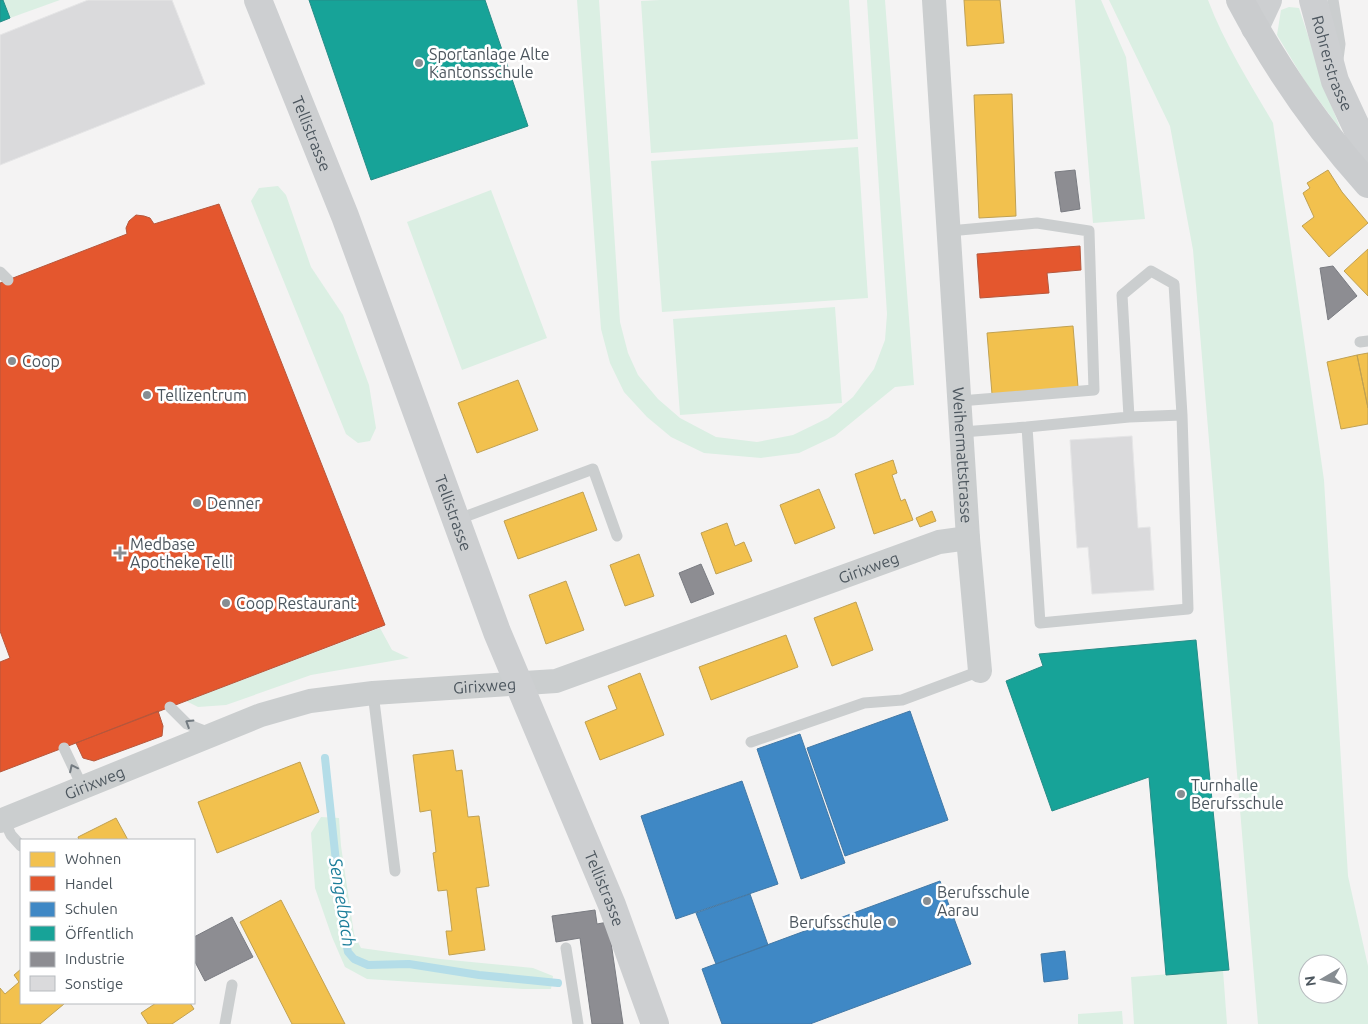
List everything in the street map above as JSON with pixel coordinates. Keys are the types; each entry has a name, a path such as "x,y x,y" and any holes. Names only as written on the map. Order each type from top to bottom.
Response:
{"main road":[{"name":"Tellistrasse","path":"258,0 345,216 497,632 612,905 655,1024"},
{"name":"Rohrerstrasse","path":"1240,0 1255,28 1304,105 1337,149 1368,184"},
{"path":"1255,28 1268,0"},
{"name":"Rohrerstrasse","path":"1313,0 1335,81 1368,152"}],"street":[{"name":"Weihermattstrasse","path":"934,0 968,538 980,671"},
{"name":"Girixweg","path":"2,820 261,715 310,701 373,693 556,681 939,542 968,538"}],"lane":[{"path":"1333,0 1340,44 1335,81"},
{"path":"949,231 1037,223 1089,231 1094,390 960,401"},
{"path":"1027,427 1040,623 1188,609 1182,415 1174,284 1151,271 1122,295 1129,417"},
{"path":"962,432 1129,417 1182,415"},
{"path":"456,520 593,468 618,536"},
{"name":"Weihermattstrasse","path":"751,742 864,703 902,700 980,671"},
{"path":"373,693 395,871"},
{"path":"170,707 187,724 212,734"},
{"path":"64,748 83,788"},
{"path":"2,820 10,835 20,845"},
{"path":"566,948 578,1024"},
{"path":"225,1024 232,985"}],"green space":[{"path":"3,0 60,0 10,18"},
{"path":"577,0 599,0 620,322 628,353 638,375 658,399 680,418 716,437 757,442 793,435 828,418 853,397 874,369 885,340 887,314 867,0 885,0 914,385 895,387 835,436 799,453 761,458 704,453 671,437 647,417 624,392 610,363 601,329"},
{"path":"849,0 858,139 651,153 641,1"},
{"path":"1075,0 1101,0 1126,57 1145,219 1093,223"},
{"path":"1109,0 1208,0 1230,47 1273,123 1324,480 1348,876 1368,966 1368,1024 1258,1024 1193,250 1170,126"},
{"path":"1289,7 1299,8 1328,97 1341,130 1306,83 1277,35 1281,10"},
{"path":"858,147 868,298 662,312 651,161"},
{"path":"278,186 286,195 311,267 343,315 369,385 376,428 370,441 358,443 346,434 251,201 259,188"},
{"path":"491,190 547,338 462,370 407,222"},
{"path":"835,307 842,403 680,415 673,319"},
{"path":"380,628 392,650 409,658 311,675 226,705 198,707 186,701"},
{"path":"321,817 339,818 341,846 354,934 361,948 440,959 533,968 553,976 551,989 523,989 367,979 345,967 332,937 315,888 311,833"},
{"path":"1223,970 1227,1024 1134,1024 1131,977"},
{"path":"1122,1011 1123,1024 1078,1024 1078,1014"}],"building: Wohnen":[{"path":"964,0 1000,0 1004,43 967,46"},
{"path":"1012,94 1016,216 979,218 974,95"},
{"path":"1328,170 1342,192 1368,223 1329,257 1302,226 1314,217 1303,193 1310,188 1307,183"},
{"path":"1368,249 1368,296 1344,271"},
{"path":"1073,326 1078,387 992,394 987,333"},
{"path":"1368,353 1368,408 1357,355"},
{"path":"1357,355 1368,408 1368,424 1341,429 1327,362"},
{"path":"518,380 538,430 477,453 458,403"},
{"path":"893,460 897,473 892,475 901,501 905,499 913,520 874,534 855,474"},
{"path":"819,489 835,528 795,544 780,505"},
{"path":"583,492 597,530 518,559 504,521"},
{"path":"932,511 936,521 920,527 916,518"},
{"path":"727,523 735,546 744,542 752,561 716,574 701,533"},
{"path":"639,554 654,596 625,606 610,565"},
{"path":"566,581 584,630 546,644 529,595"},
{"path":"856,602 873,650 832,666 814,618"},
{"path":"786,635 798,667 711,700 699,667"},
{"path":"640,673 664,735 600,760 585,722 617,709 608,686"},
{"path":"453,750 456,771 462,770 468,817 479,816 489,886 476,888 485,950 449,955 446,931 452,931 447,890 438,891 433,853 436,852 431,810 420,812 413,755"},
{"path":"300,762 319,812 217,853 198,802"},
{"path":"116,818 127,839 79,839 78,837"},
{"path":"281,900 345,1024 292,1024 240,922"},
{"path":"20,970 20,1004 64,1004 40,1024 0,1024 0,988 5,994 19,982 14,975"},
{"path":"154,1004 191,1004 194,1009 172,1024 148,1024 141,1013"}],"building: Handel":[{"name":"Tellizentrum","path":"219,204 385,625 0,772 0,662 10,658 0,631 0,283 127,234 126,228 129,221 136,215 150,218 154,224"},
{"path":"1080,246 1081,270 1047,273 1049,293 980,298 977,254"},
{"path":"158,711 163,726 162,736 94,761 83,758 76,743"}],"building: Schulen":[{"path":"910,711 948,820 845,856 807,748"},
{"path":"800,734 845,863 801,879 757,749"},
{"path":"742,781 778,884 676,919 641,816"},
{"name":"Berufsschule","path":"940,881 971,964 810,1024 722,1024 702,969"},
{"path":"750,894 768,945 716,964 696,913"},
{"path":"1065,951 1068,979 1044,982 1041,954"}],"building: Öffentlich":[{"path":"0,0 3,0 10,18 0,22"},
{"name":"Sportanlage Alte Kantonsschule","path":"309,0 485,0 528,126 371,180"},
{"name":"Turnhalle Berufsschule","path":"1196,640 1229,970 1166,975 1149,777 1052,811 1006,681 1043,666 1039,654"}],"building: Industrie":[{"path":"1075,170 1080,209 1061,212 1055,172"},
{"path":"1333,266 1357,296 1328,320 1320,268"},
{"path":"701,564 714,594 691,603 679,573"},
{"path":"595,910 597,924 608,922 623,1024 592,1024 580,938 556,942 552,916"},
{"path":"232,917 253,957 205,981 195,962 195,936"}],"building: Sonstige":[{"path":"88,0 172,0 205,84 0,165 0,35"},
{"path":"1132,436 1138,528 1150,527 1154,590 1092,594 1088,547 1077,548 1070,440"}],"waterway":[{"name":"Sengelbach","path":"325,758 343,928 348,952 354,959 368,965 409,964 479,975 558,983"}],"place":[{"name":"Sportanlage Alte Kantonsschule","path":"419,63"},
{"name":"Coop","path":"12,361"},
{"name":"Tellizentrum","path":"147,395"},
{"name":"Denner","path":"197,503"},
{"name":"Medbase Apotheke Telli","path":"120,553"},
{"name":"Coop Restaurant","path":"226,603"},
{"name":"Turnhalle Berufsschule","path":"1181,794"},
{"name":"Berufsschule Aarau","path":"927,901"},
{"name":"Berufsschule","path":"892,922"}]}
